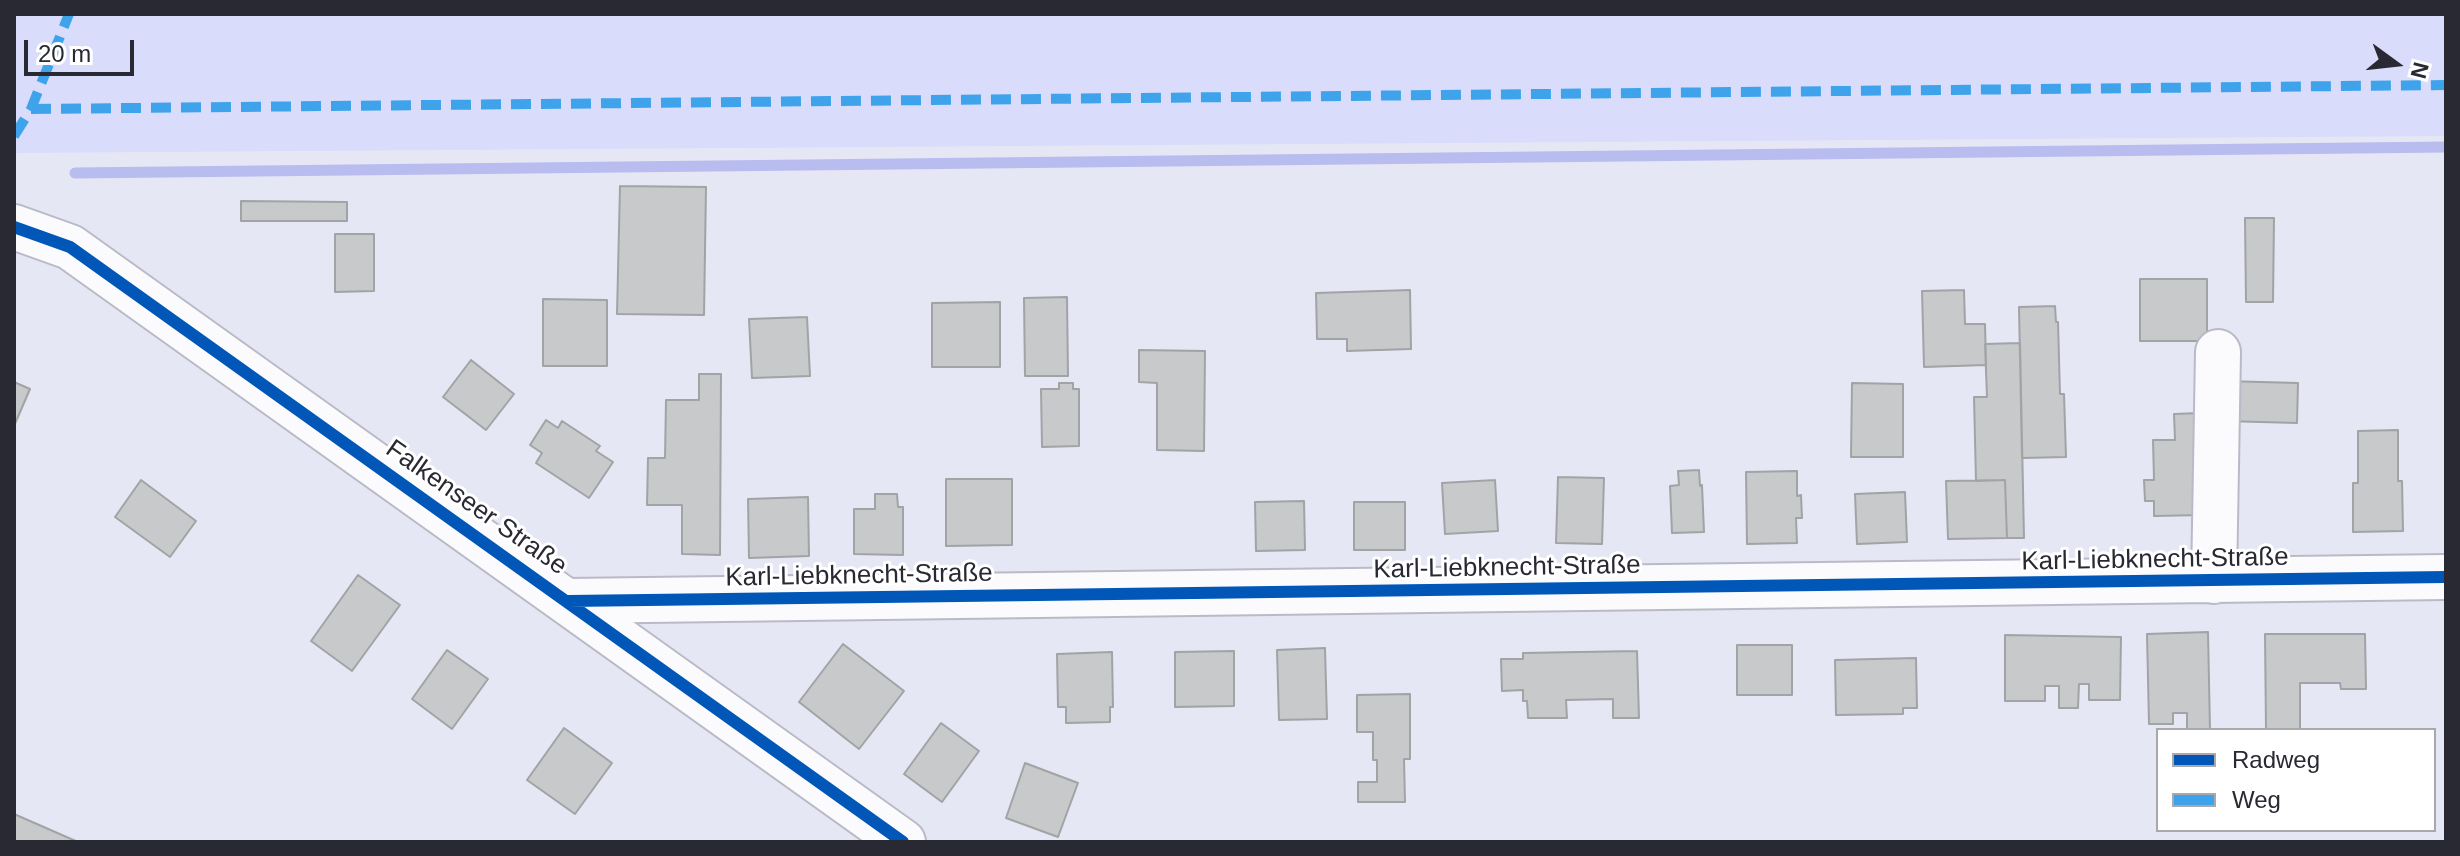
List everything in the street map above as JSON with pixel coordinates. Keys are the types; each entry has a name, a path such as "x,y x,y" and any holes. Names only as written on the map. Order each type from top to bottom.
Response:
{"street":[{"name":"Falkenseer Straße","path":"14,227 70,247 903,842"},
{"path":"2214,581 2218,352"},
{"name":"Karl-Liebknecht-Straße","path":"568,601 2446,577"}],"shaded area":[{"path":"14,14 2446,14 2446,136 14,153"}],"building":[{"path":"620,186 706,187 704,315 617,314"},
{"path":"241,201 347,202 347,221 241,221"},
{"path":"2245,218 2274,218 2273,302 2246,302"},
{"path":"335,234 374,234 374,291 335,292"},
{"path":"2140,279 2207,279 2207,341 2140,341"},
{"path":"1410,290 1411,349 1347,351 1347,339 1317,339 1316,293"},
{"path":"1964,290 1965,324 1985,324 1986,365 1924,367 1922,291"},
{"path":"1067,297 1068,376 1025,376 1024,298"},
{"path":"543,299 607,300 607,366 543,366"},
{"path":"1000,302 1000,367 932,367 932,303"},
{"path":"2055,306 2060,394 2064,394 2066,457 2022,458 2019,307"},
{"path":"807,317 810,376 752,378 749,319"},
{"path":"2020,343 2024,538 2007,538 2005,480 1976,481 1974,397 1987,397 1985,344"},
{"path":"1139,350 1205,351 1204,451 1157,450 1157,383 1139,382"},
{"path":"471,360 514,394 486,430 443,397"},
{"path":"699,374 721,374 720,555 682,554 682,505 647,505 648,458 665,458 666,400 699,400"},
{"path":"2224,381 2298,383 2297,423 2223,421"},
{"path":"14,382 30,389 14,426"},
{"path":"1059,383 1073,383 1073,389 1079,389 1079,446 1042,447 1041,389 1059,389"},
{"path":"1852,383 1903,384 1903,457 1851,457"},
{"path":"2201,413 2203,515 2154,516 2154,501 2145,501 2144,480 2154,480 2153,440 2175,440 2174,414"},
{"path":"546,420 558,428 562,421 600,446 596,451 613,462 589,498 536,463 542,453 530,445"},
{"path":"2398,430 2398,481 2402,481 2403,531 2353,532 2353,483 2358,483 2358,431"},
{"path":"1699,470 1704,532 1672,533 1670,486 1679,485 1678,471"},
{"path":"1797,471 1797,496 1801,495 1802,518 1796,518 1797,543 1747,544 1746,472"},
{"path":"1558,477 1604,478 1602,544 1556,543"},
{"path":"946,479 1012,479 1012,545 946,546"},
{"path":"141,480 196,521 170,557 115,517"},
{"path":"1495,480 1498,531 1445,534 1442,483"},
{"path":"2005,480 2007,538 1948,539 1946,481"},
{"path":"1905,492 1907,542 1857,544 1855,494"},
{"path":"875,494 897,494 898,507 903,507 903,555 854,554 854,509 875,509"},
{"path":"808,497 809,556 749,558 748,499"},
{"path":"1304,501 1305,550 1256,551 1255,502"},
{"path":"1354,502 1405,502 1405,550 1354,550"},
{"path":"358,575 400,605 352,671 311,641"},
{"path":"2208,632 2210,728 2187,728 2187,713 2173,713 2173,724 2149,724 2147,634"},
{"path":"2265,634 2365,634 2366,689 2341,689 2340,683 2300,683 2300,728 2266,728"},
{"path":"2005,635 2121,637 2120,700 2089,700 2089,684 2079,684 2078,708 2059,708 2059,686 2045,686 2045,701 2005,701"},
{"path":"843,644 904,691 859,749 799,702"},
{"path":"1737,645 1792,645 1792,695 1737,695"},
{"path":"1325,648 1327,719 1279,720 1277,650"},
{"path":"447,650 488,679 452,729 412,699"},
{"path":"1234,651 1234,706 1175,707 1175,652"},
{"path":"1637,651 1639,718 1613,718 1613,699 1566,700 1567,718 1528,718 1523,690 1502,691 1501,659 1523,659 1523,653"},
{"path":"1112,652 1113,707 1110,707 1110,722 1066,723 1066,707 1058,707 1057,654"},
{"path":"1916,658 1917,708 1903,708 1903,714 1836,715 1835,660"},
{"path":"1410,694 1410,759 1404,759 1405,802 1358,802 1358,782 1377,782 1377,760 1373,760 1373,732 1357,732 1357,695"},
{"path":"941,723 979,751 942,802 904,774"},
{"path":"564,728 612,763 575,814 527,780"},
{"path":"1025,763 1078,783 1058,837 1006,818"},
{"path":"14,814 78,842 14,842"}],"waterway":[{"path":"75,173 2446,147"}],"marked path":[{"path":"14,136 31,109 69,14"},
{"path":"31,109 2446,85"}],"cycle path":[{"path":"14,227 70,247 903,842"},
{"path":"568,601 2446,577"}]}
